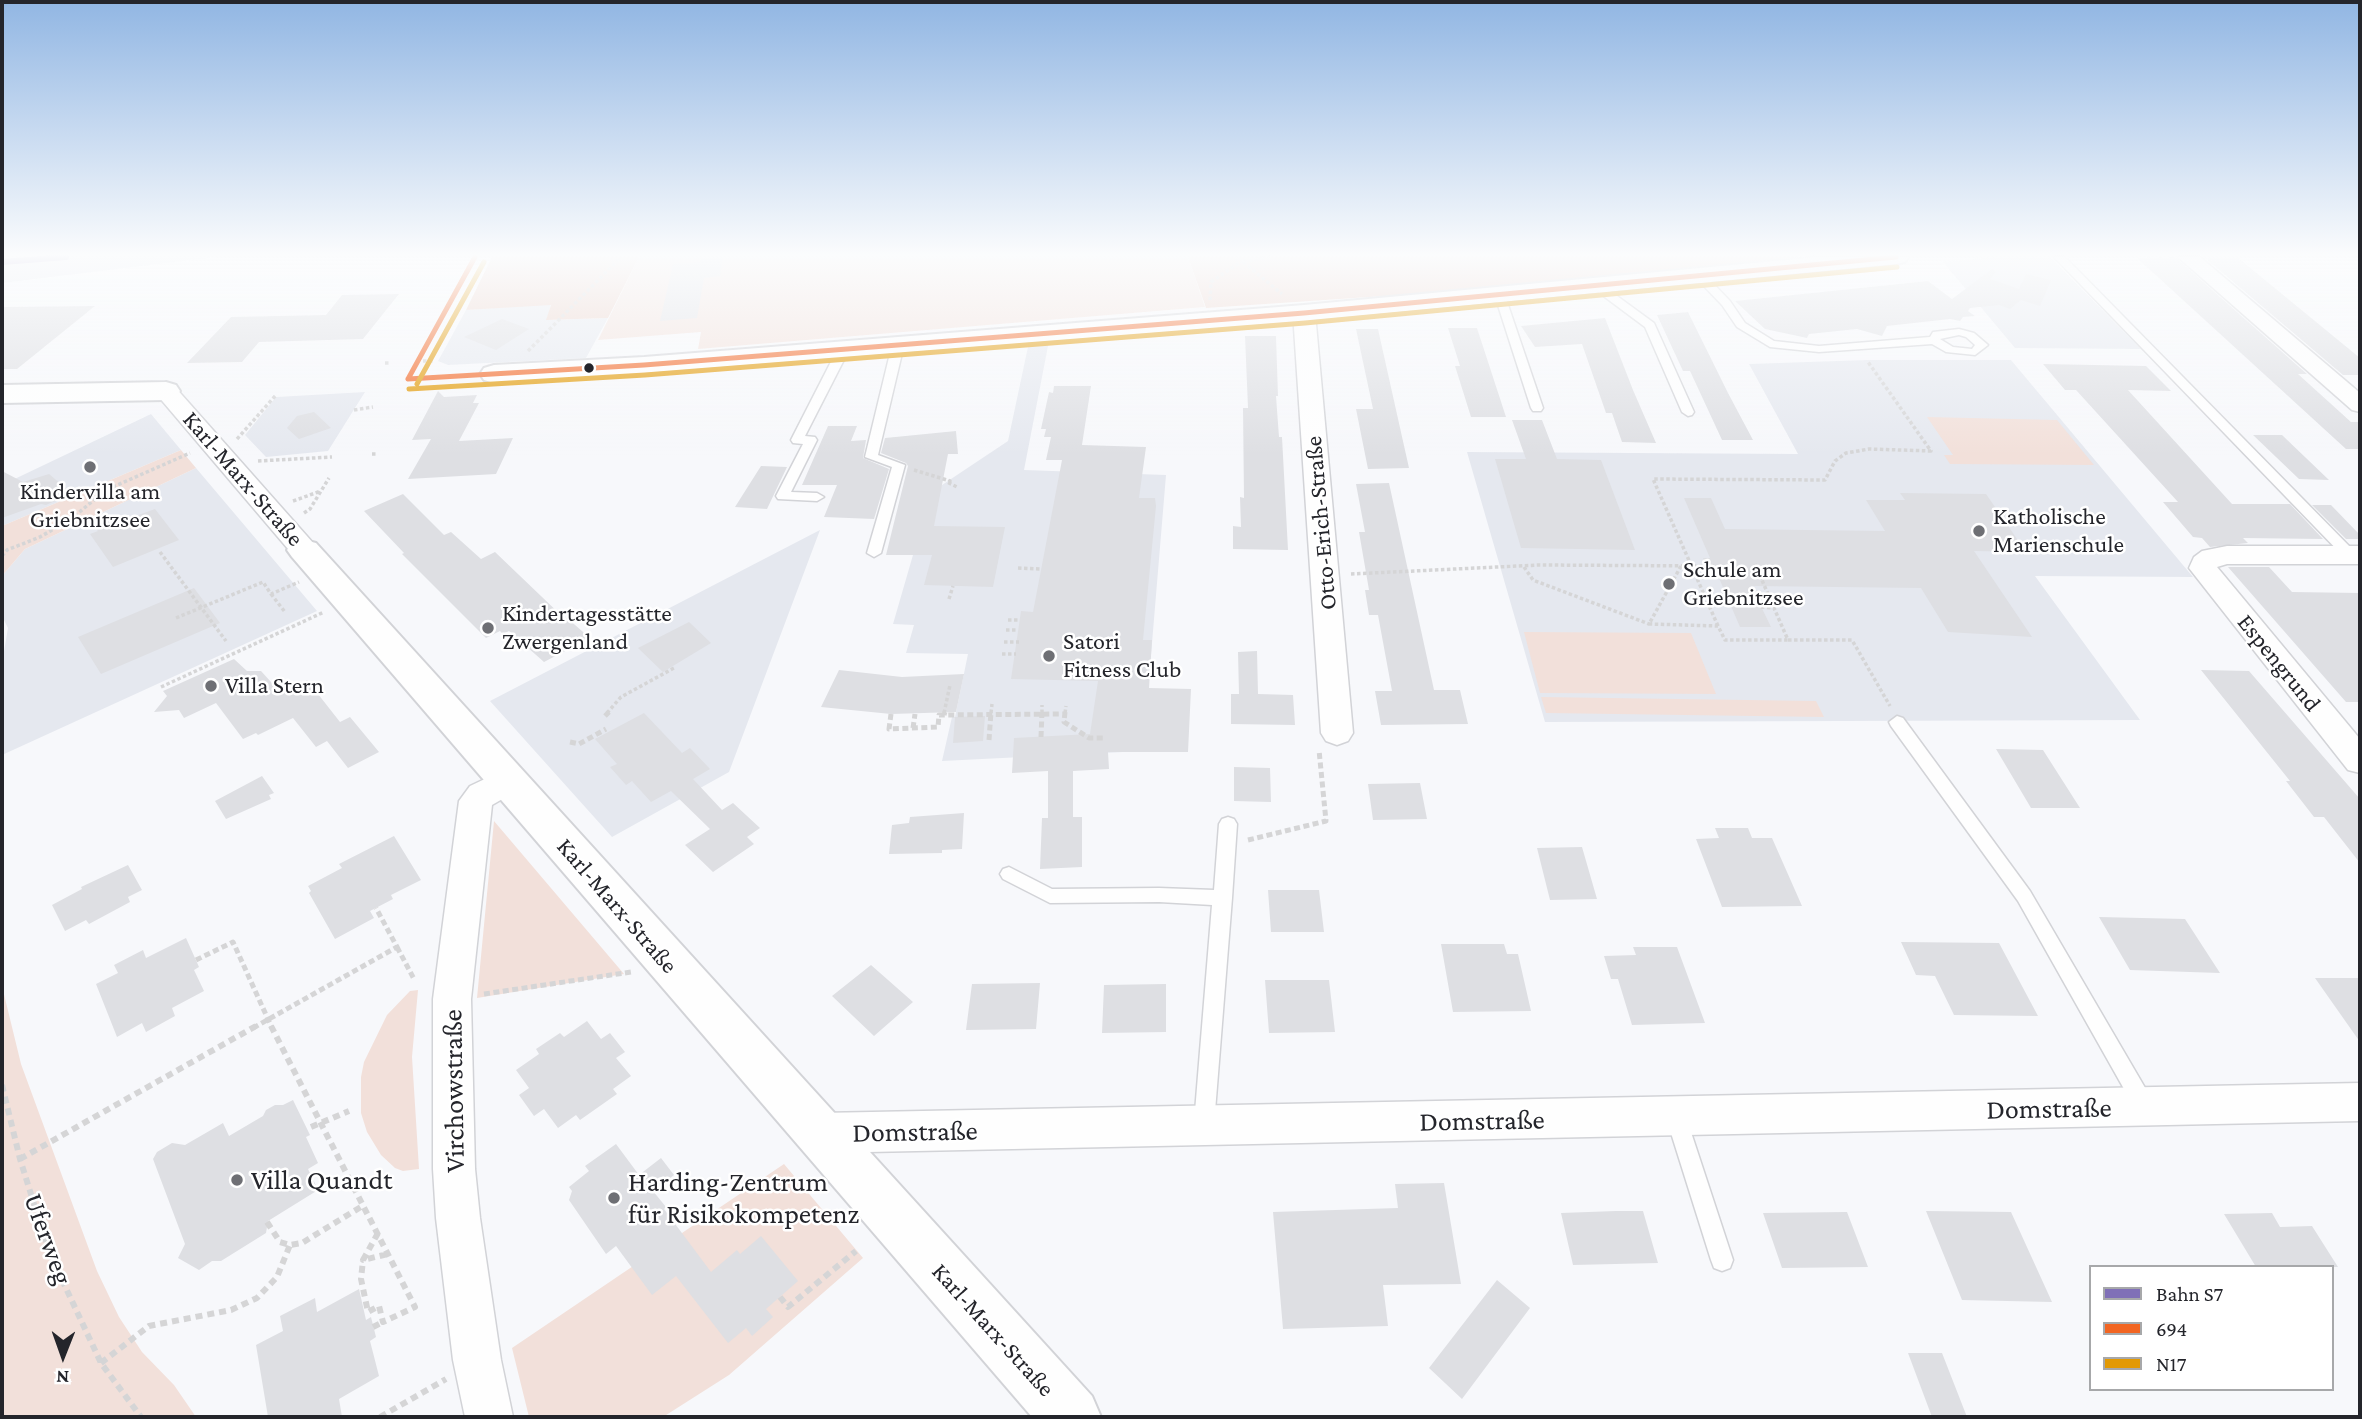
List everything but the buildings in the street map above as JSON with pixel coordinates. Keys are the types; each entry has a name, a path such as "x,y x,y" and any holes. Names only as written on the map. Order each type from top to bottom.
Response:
{"street":[{"path":"494,374 896,351 1187,323"},
{"name":"Otto-Erich-Straße","path":"1305,323 1338,733"},
{"path":"2265,323 2360,405"},
{"path":"2,394 166,391"},
{"name":"Karl-Marx-Straße","path":"166,391 301,549 1071,1417"},
{"name":"Espengrund","path":"2355,555 2227,555 2212,557 2204,563 2206,574 2360,761"},
{"name":"Virchowstraße","path":"489,1417 477,1360 458,1218 454,1169 452,999 476,801 506,781"},
{"name":"Domstraße","path":"820,1133 2360,1102"}],"lane":[{"path":"1509,323 1536,408"},
{"path":"1648,323 1688,412"},
{"path":"1739,323 1770,344 1796,349 1847,345 1880,346 1934,340"},
{"path":"2125,323 2355,555"},
{"path":"874,553 899,465 871,457 896,351"},
{"path":"817,497 783,496 811,440 797,440 841,355"},
{"name":"Domstraße","path":"1897,722 2024,896 2145,1107"},
{"path":"1204,1127 1228,824"},
{"path":"1009,874 1050,896 1159,895 1223,898"},
{"path":"1676,1117 1722,1260"}],"path":[{"path":"526,353 555,323"},
{"path":"1847,345 1867,360 1931,451 1869,449 1846,453 1835,461 1825,480 1653,479 1689,566 1725,640 1852,640 1882,689 1897,722"},
{"path":"423,361 433,361"},
{"path":"237,439 276,395"},
{"path":"354,410 373,407"},
{"path":"4,552 40,537 71,519 106,490 191,453"},
{"path":"372,454 378,454"},
{"path":"257,461 332,457"},
{"path":"899,465 950,481 947,482 957,487"},
{"path":"271,594 301,549 310,509 330,478"},
{"path":"292,502 322,490"},
{"path":"160,552 226,640"},
{"path":"1755,564 1788,640"},
{"path":"1523,566 1534,580 1649,624 1718,626"},
{"path":"1325,575 1523,566 1714,566"},
{"path":"1649,624 1681,566"},
{"path":"1018,568 1041,569"},
{"path":"176,618 263,582 285,612"},
{"path":"949,599 953,586"},
{"path":"1761,607 1774,608"},
{"path":"161,687 320,614"},
{"path":"1008,620 1020,620"},
{"path":"1006,630 1018,630"},
{"path":"1004,642 1019,642"},
{"path":"1002,654 1016,654"},
{"path":"605,716 621,697 674,668 672,667"},
{"path":"944,715 950,685"},
{"path":"989,740 992,704"},
{"path":"1041,737 1042,705"},
{"path":"1066,706 1064,722 1089,738 1105,738"},
{"path":"913,728 915,713"},
{"path":"891,715 889,729 938,727 939,715 1065,714"},
{"path":"570,742 579,744 606,729"},
{"path":"1227,845 1326,821 1319,748 1338,733"},
{"path":"376,908 414,979"},
{"path":"196,960 233,942 267,1018 323,1122 415,1307 373,1327"},
{"path":"20,1159 397,947"},
{"path":"452,999 670,966"},
{"name":"Uferweg","path":"2,1085 20,1159 49,1252 101,1363 141,1417"},
{"path":"311,1128 349,1111"},
{"path":"267,1222 280,1242 289,1245 302,1243 364,1205"},
{"path":"378,1233 363,1259 361,1279 368,1312 379,1306 383,1322"},
{"path":"101,1363 149,1326 231,1310 257,1298 277,1277 289,1245"},
{"path":"780,1297 788,1307 856,1251"},
{"path":"363,1259 388,1254"},
{"path":"380,1417 477,1360"}],"shaded area":[{"path":"459,323 605,323 586,358 448,365 438,361"},
{"path":"606,323 1009,323 698,349 701,332 598,340"},
{"path":"1994,323 2116,323 2141,349 2015,348"},
{"path":"1049,341 1024,470 1166,475 1143,751 942,761 952,717 955,717 968,654 906,653 914,625 893,624 924,517 942,485 1008,441 1029,342"},
{"path":"1867,360 2011,360 2193,577 2035,576 2140,720 1545,722 1467,452 1798,454 1749,364"},
{"path":"365,392 328,451 266,457 245,435 276,397"},
{"name":"Kindervilla am Griebnitzsee","path":"151,414 181,450 2,526 2,485"},
{"path":"1927,417 2057,420 2094,465 1950,464 1944,455 1953,455"},
{"path":"181,450 196,468 25,549 2,576 2,526"},
{"path":"196,468 317,611 2,755 2,663 8,628 2,616 2,576 25,549"},
{"path":"820,530 729,772 612,837 490,701"},
{"path":"1524,632 1691,633 1716,694 1540,693"},
{"path":"1541,697 1816,701 1824,717 1546,713"},
{"path":"494,821 624,974 477,998"},
{"path":"2,986 21,1064 97,1271 119,1317 142,1352 174,1385 196,1417 2,1417"},
{"path":"418,990 412,1057 419,1169 403,1171 395,1168 381,1155 367,1132 361,1113 361,1077 364,1062 387,1015 410,991"},
{"path":"784,1164 863,1258 729,1375 663,1417 529,1417 512,1348"}],"transit line":[{"name":"694","path":"408,379 439,323"},
{"name":"N17","path":"417,384 450,323"},
{"name":"694","path":"408,379 644,365 1174,323"},
{"name":"N17","path":"409,389 645,375 1302,323"}],"place":[{"name":"Kindervilla am Griebnitzsee","path":"90,467"},
{"name":"Katholische Marienschule","path":"1979,531"},
{"name":"Schule am Griebnitzsee","path":"1669,584"},
{"name":"Kindertagesstätte Zwergenland","path":"488,628"},
{"name":"Satori Fitness Club","path":"1049,656"},
{"name":"Villa Stern","path":"211,686"},
{"name":"Villa Quandt","path":"237,1180"},
{"name":"Harding-Zentrum für Risikokompetenz","path":"614,1198"}]}
